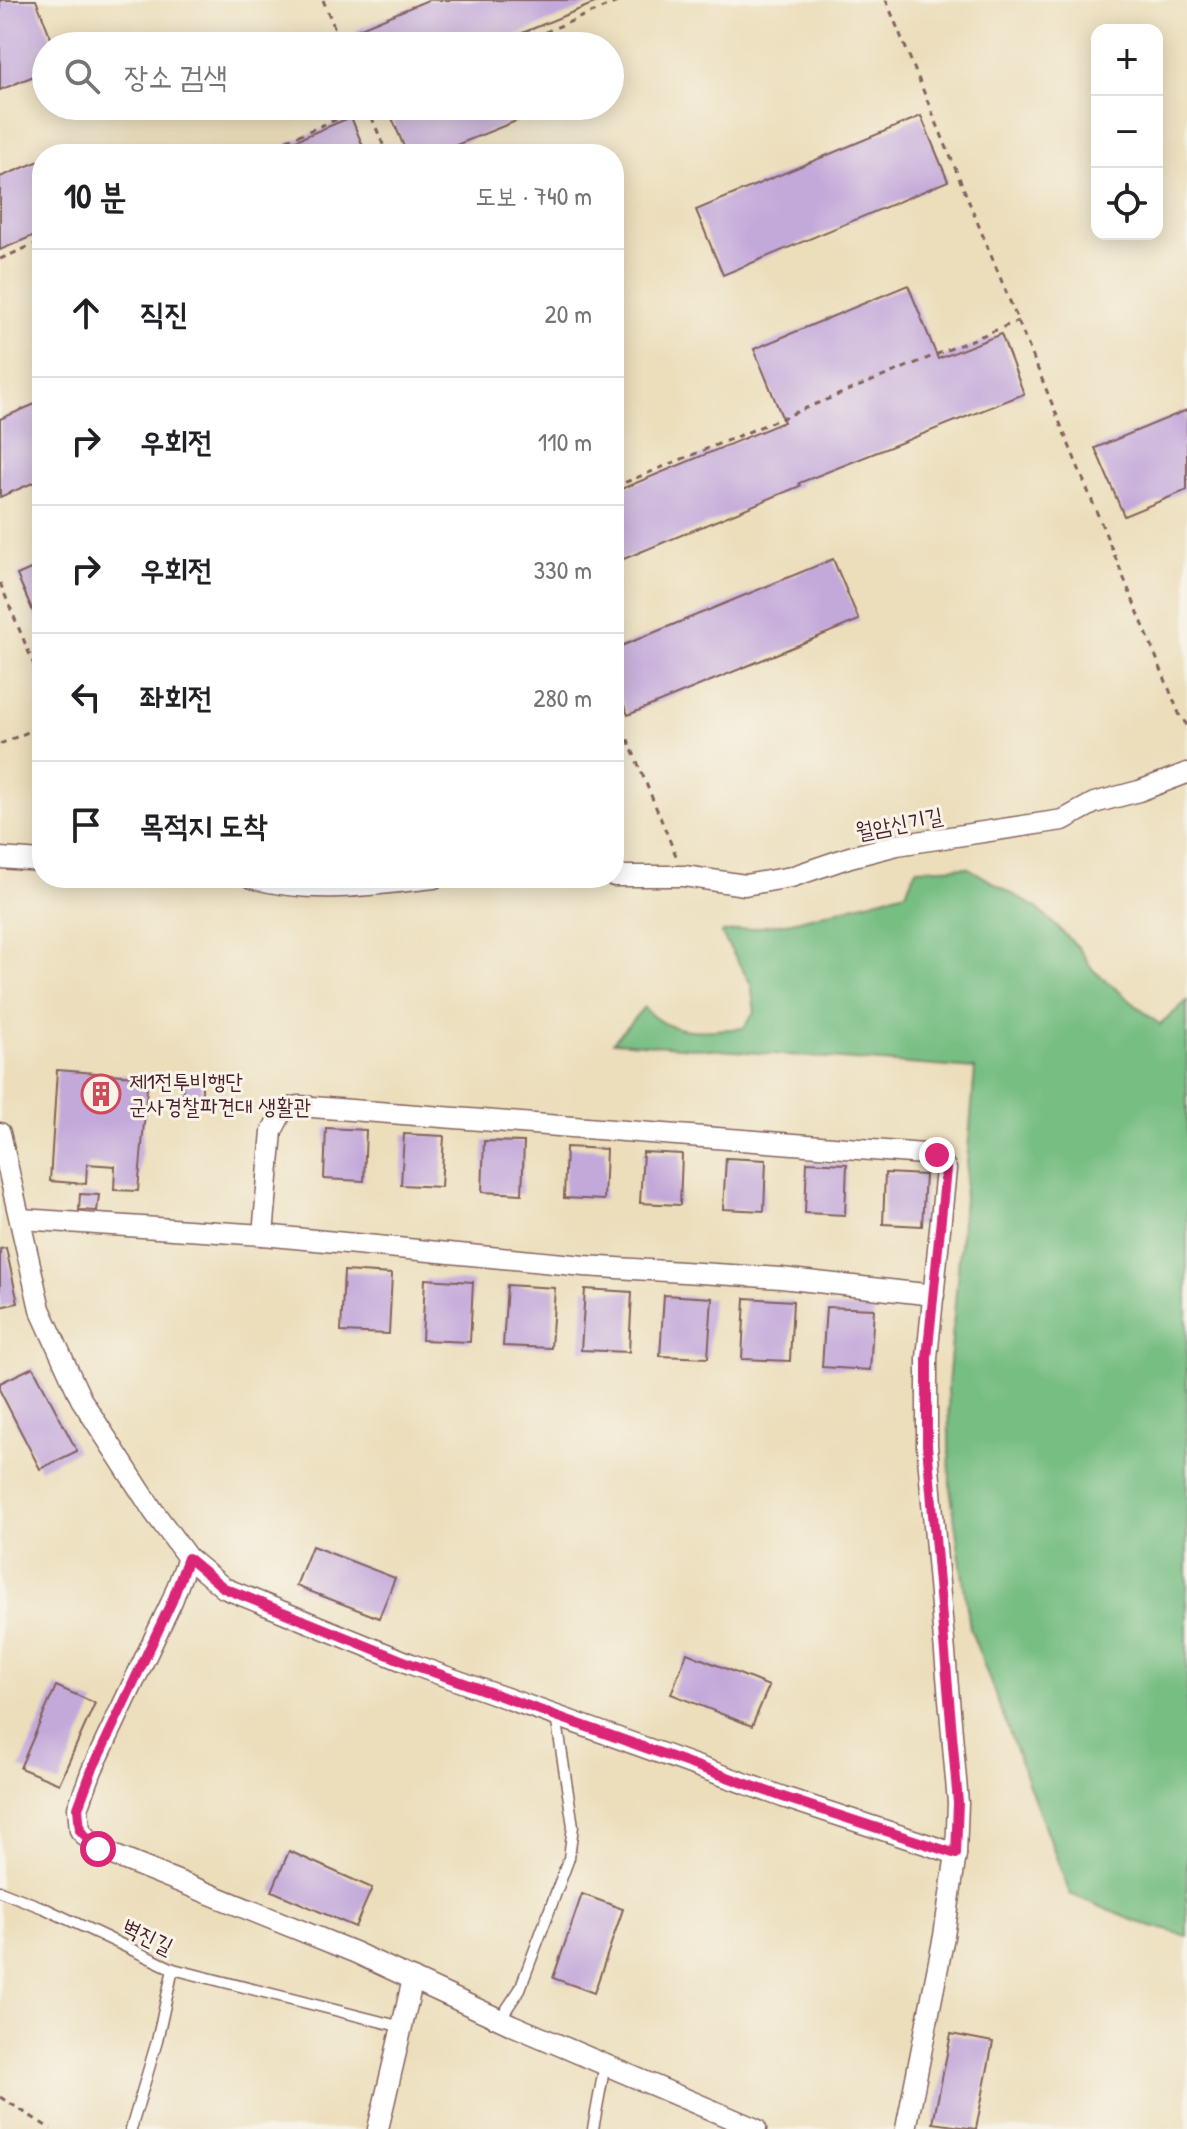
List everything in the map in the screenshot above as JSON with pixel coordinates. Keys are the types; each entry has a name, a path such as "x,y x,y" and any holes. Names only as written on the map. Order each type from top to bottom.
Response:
{"street":[{"name":"월암신기길","path":"624,876 684,876 745,885 791,877 897,845 1063,820 1094,803 1187,773"},
{"path":"0,858 32,860"},
{"path":"326,888 356,888"},
{"path":"263,1235 272,1131 283,1110 299,1106 937,1155 946,1169 927,1358 927,1445 958,1803 956,1854 944,1936 906,2129"},
{"path":"0,1133 40,1309 81,1399 154,1512 188,1558 224,1588 411,1664 783,1797 956,1854"},
{"path":"21,1219 263,1235 584,1266 781,1278 934,1295"},
{"path":"188,1558 172,1601 92,1770 78,1808 80,1830 98,1849 354,1952 500,2019 756,2129"},
{"path":"378,2129 413,1979"}],"lane":[{"path":"500,2019 520,1989 569,1858 573,1826 556,1716"},
{"name":"벽진길","path":"0,1891 46,1909 173,1969 157,2041 131,2129"},
{"path":"173,1969 402,2027"},
{"path":"593,2129 605,2064"}],"path":[{"path":"323,0 336,32"},
{"path":"545,32 622,0"},
{"path":"886,0 1169,690 1187,725"},
{"path":"277,144 334,120"},
{"path":"374,120 383,144"},
{"path":"0,259 32,245"},
{"path":"624,483 1018,321"},
{"path":"0,583 32,660"},
{"path":"0,744 32,730"},
{"path":"624,730 684,876"},
{"path":"0,2097 51,2129"}],"green space":[{"path":"967,867 1038,909 1078,947 1093,970 1160,1025 1187,1001 1187,1936 1137,1922 1070,1894 970,1628 950,1487 948,1386 975,1069 613,1042 644,1007 653,1017 676,1028 703,1031 743,1028 755,1012 751,984 721,933 792,922 906,892 916,869"}],"building":[{"path":"0,0 36,0 49,32 32,32 32,77 0,90"},
{"path":"428,0 602,0 525,32 356,30"},
{"path":"921,116 948,181 723,275 696,210"},
{"path":"344,120 352,120 362,144 287,144"},
{"path":"393,120 519,120 459,144 403,144"},
{"path":"32,164 32,236 0,250 0,177"},
{"path":"908,285 938,359 1001,334 1024,394 799,483 800,486 624,559 624,488 784,422 754,349"},
{"path":"32,405 32,483 0,497 0,419"},
{"path":"1187,410 1187,490 1124,516 1095,448"},
{"path":"833,559 859,620 628,715 624,706 624,645"},
{"path":"32,568 32,609 17,575"},
{"path":"57,1070 148,1077 138,1191 114,1190 115,1166 87,1164 86,1184 50,1181"},
{"path":"183,1079 202,1079 202,1103 183,1103"},
{"path":"326,1128 366,1130 364,1181 324,1179"},
{"path":"404,1134 444,1136 441,1187 401,1185"},
{"path":"484,1141 524,1142 522,1194 482,1192"},
{"path":"566,1147 606,1149 604,1200 564,1198"},
{"path":"643,1152 682,1154 680,1205 640,1203"},
{"path":"726,1158 766,1160 764,1211 723,1209"},
{"path":"807,1162 847,1164 845,1215 805,1213"},
{"path":"885,1173 925,1175 922,1226 883,1224"},
{"path":"80,1194 99,1195 97,1211 79,1210"},
{"path":"6,1248 18,1303 0,1307 0,1249"},
{"path":"344,1271 392,1274 389,1334 341,1332"},
{"path":"425,1279 473,1282 470,1342 422,1340"},
{"path":"507,1285 555,1288 551,1348 503,1346"},
{"path":"585,1289 632,1292 629,1352 581,1350"},
{"path":"664,1295 712,1298 708,1358 660,1356"},
{"path":"745,1298 793,1301 790,1361 742,1359"},
{"path":"826,1307 874,1309 870,1370 822,1367"},
{"path":"33,1367 77,1451 40,1469 0,1391 0,1383"},
{"path":"312,1546 395,1578 379,1618 296,1586"},
{"path":"687,1653 769,1686 752,1726 671,1694"},
{"path":"56,1686 95,1703 59,1784 20,1768"},
{"path":"289,1851 372,1888 355,1927 272,1891"},
{"path":"582,1894 623,1909 594,1993 553,1978"},
{"path":"951,2034 993,2042 976,2129 933,2123"}],"place":[{"name":"제1전투비행단 군사경찰파견대 생활관","path":"101,1094"}],"route":[{"path":"98,1849 80,1830 78,1808 92,1770 172,1601 188,1558 224,1588 411,1664 783,1797 956,1854 958,1803 927,1445 927,1358 946,1169 937,1155"}]}
